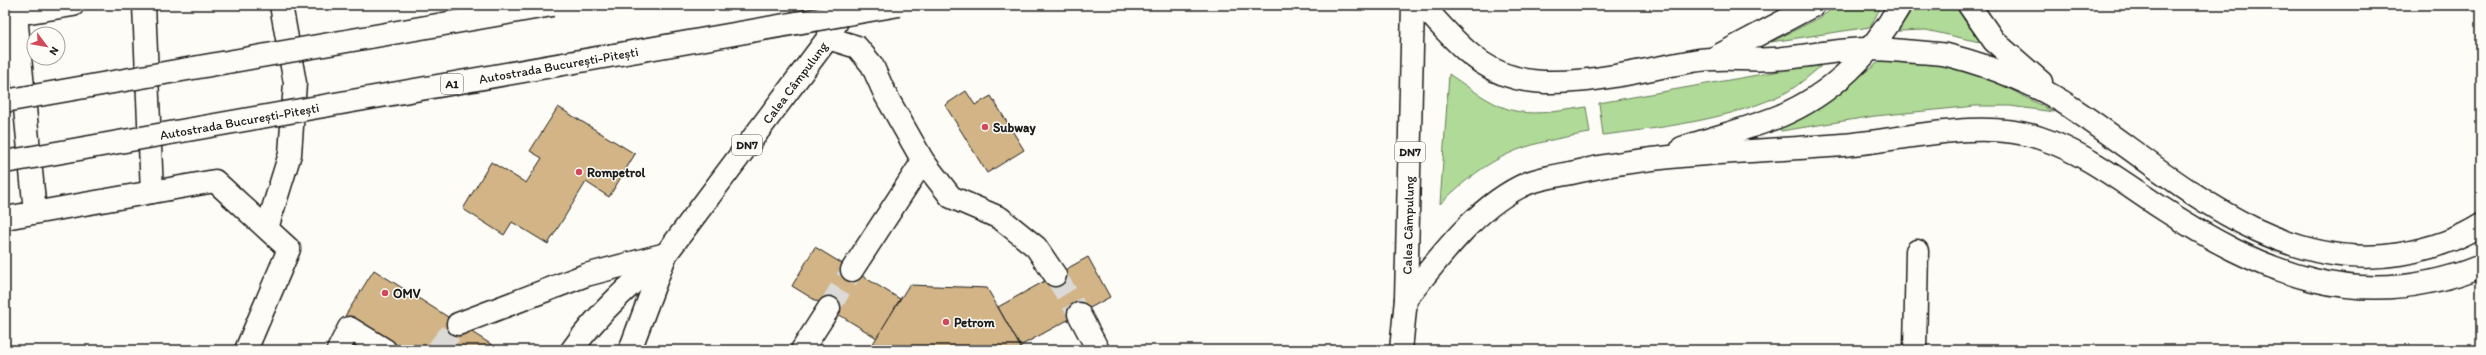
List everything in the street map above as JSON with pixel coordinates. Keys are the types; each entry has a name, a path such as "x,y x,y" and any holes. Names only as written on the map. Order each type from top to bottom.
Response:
{"main road":[{"path":"35,212 11,15 73,5"},
{"path":"144,5 152,192"},
{"path":"267,228 290,154 295,83 281,5"},
{"path":"5,101 552,5"},
{"name":"Calea Câmpulung","path":"666,254 828,38 846,5"},
{"name":"Autostrada București-Pitești","path":"5,162 899,5"},
{"name":"Calea Câmpulung","path":"1402,350 1406,299 1413,5"},
{"path":"1422,5 1463,49 1478,61 1514,78 1551,83 1716,57 1770,60 1870,49 1947,55 1999,71 2070,106"},
{"path":"1716,57 1814,5"},
{"path":"1406,299 1436,262 1477,218 1498,201 1529,183 1650,158 1780,116 1823,93 1851,69 1870,49 1888,26 1900,5"},
{"path":"1969,5 1994,41 2070,106 2158,170 2228,216 2256,230 2310,250 2363,256 2389,256 2445,243 2481,225"},
{"path":"828,38 857,47 872,65 885,94 923,161 951,198 1000,218 1036,247 1055,275"},
{"path":"1650,158 1846,145 1962,130 2022,133 2075,151 2165,210 2235,252 2280,270 2312,280 2353,287 2396,288 2429,283 2481,266"},
{"path":"852,270 923,161"},
{"path":"5,218 215,181 289,249 246,350"},
{"path":"1914,350 1917,251"},
{"path":"458,324 586,275 666,254"},
{"name":"DN7","path":"572,350 582,336 619,295 666,254"},
{"name":"DN7","path":"630,350 666,254"},
{"path":"802,350 828,308"},
{"path":"1079,314 1098,350"},
{"path":"338,350 349,328 385,350"}],"green space":[{"path":"1837,5 1882,5 1870,27 1771,42 1821,17"},
{"path":"1915,5 1955,5 1968,26 1984,43 1926,30 1898,31"},
{"path":"1884,58 1947,65 1977,72 2054,112 2010,106 1975,106 1875,116 1781,131 1779,128 1830,99"},
{"path":"1821,66 1787,92 1744,109 1697,121 1603,135 1599,103 1780,71"},
{"path":"1449,74 1499,106 1513,110 1527,113 1543,113 1586,107 1590,133 1544,142 1525,147 1508,154 1492,162 1476,173 1440,204"}],"building":[{"name":"Subway","path":"966,91 975,105 991,96 1024,150 987,173 945,105"},
{"name":"Rompetrol","path":"558,107 635,154 609,197 586,182 548,244 512,222 504,235 463,209 491,162 526,183 542,158 530,151"},
{"path":"815,247 900,299 877,338 792,286"},
{"path":"1088,257 1110,297 1020,346 998,307"},
{"name":"OMV","path":"374,270 500,350 398,350 345,316"},
{"name":"Petrom","path":"909,285 987,288 1022,350 869,350"}],"tunnel":[{"path":"829,308 852,270"},
{"path":"1055,275 1079,314"},
{"path":"437,350 458,324"}],"place":[{"name":"Subway","path":"985,127"},
{"name":"Rompetrol","path":"579,172"},
{"name":"OMV","path":"385,293"},
{"name":"Petrom","path":"946,322"}]}
